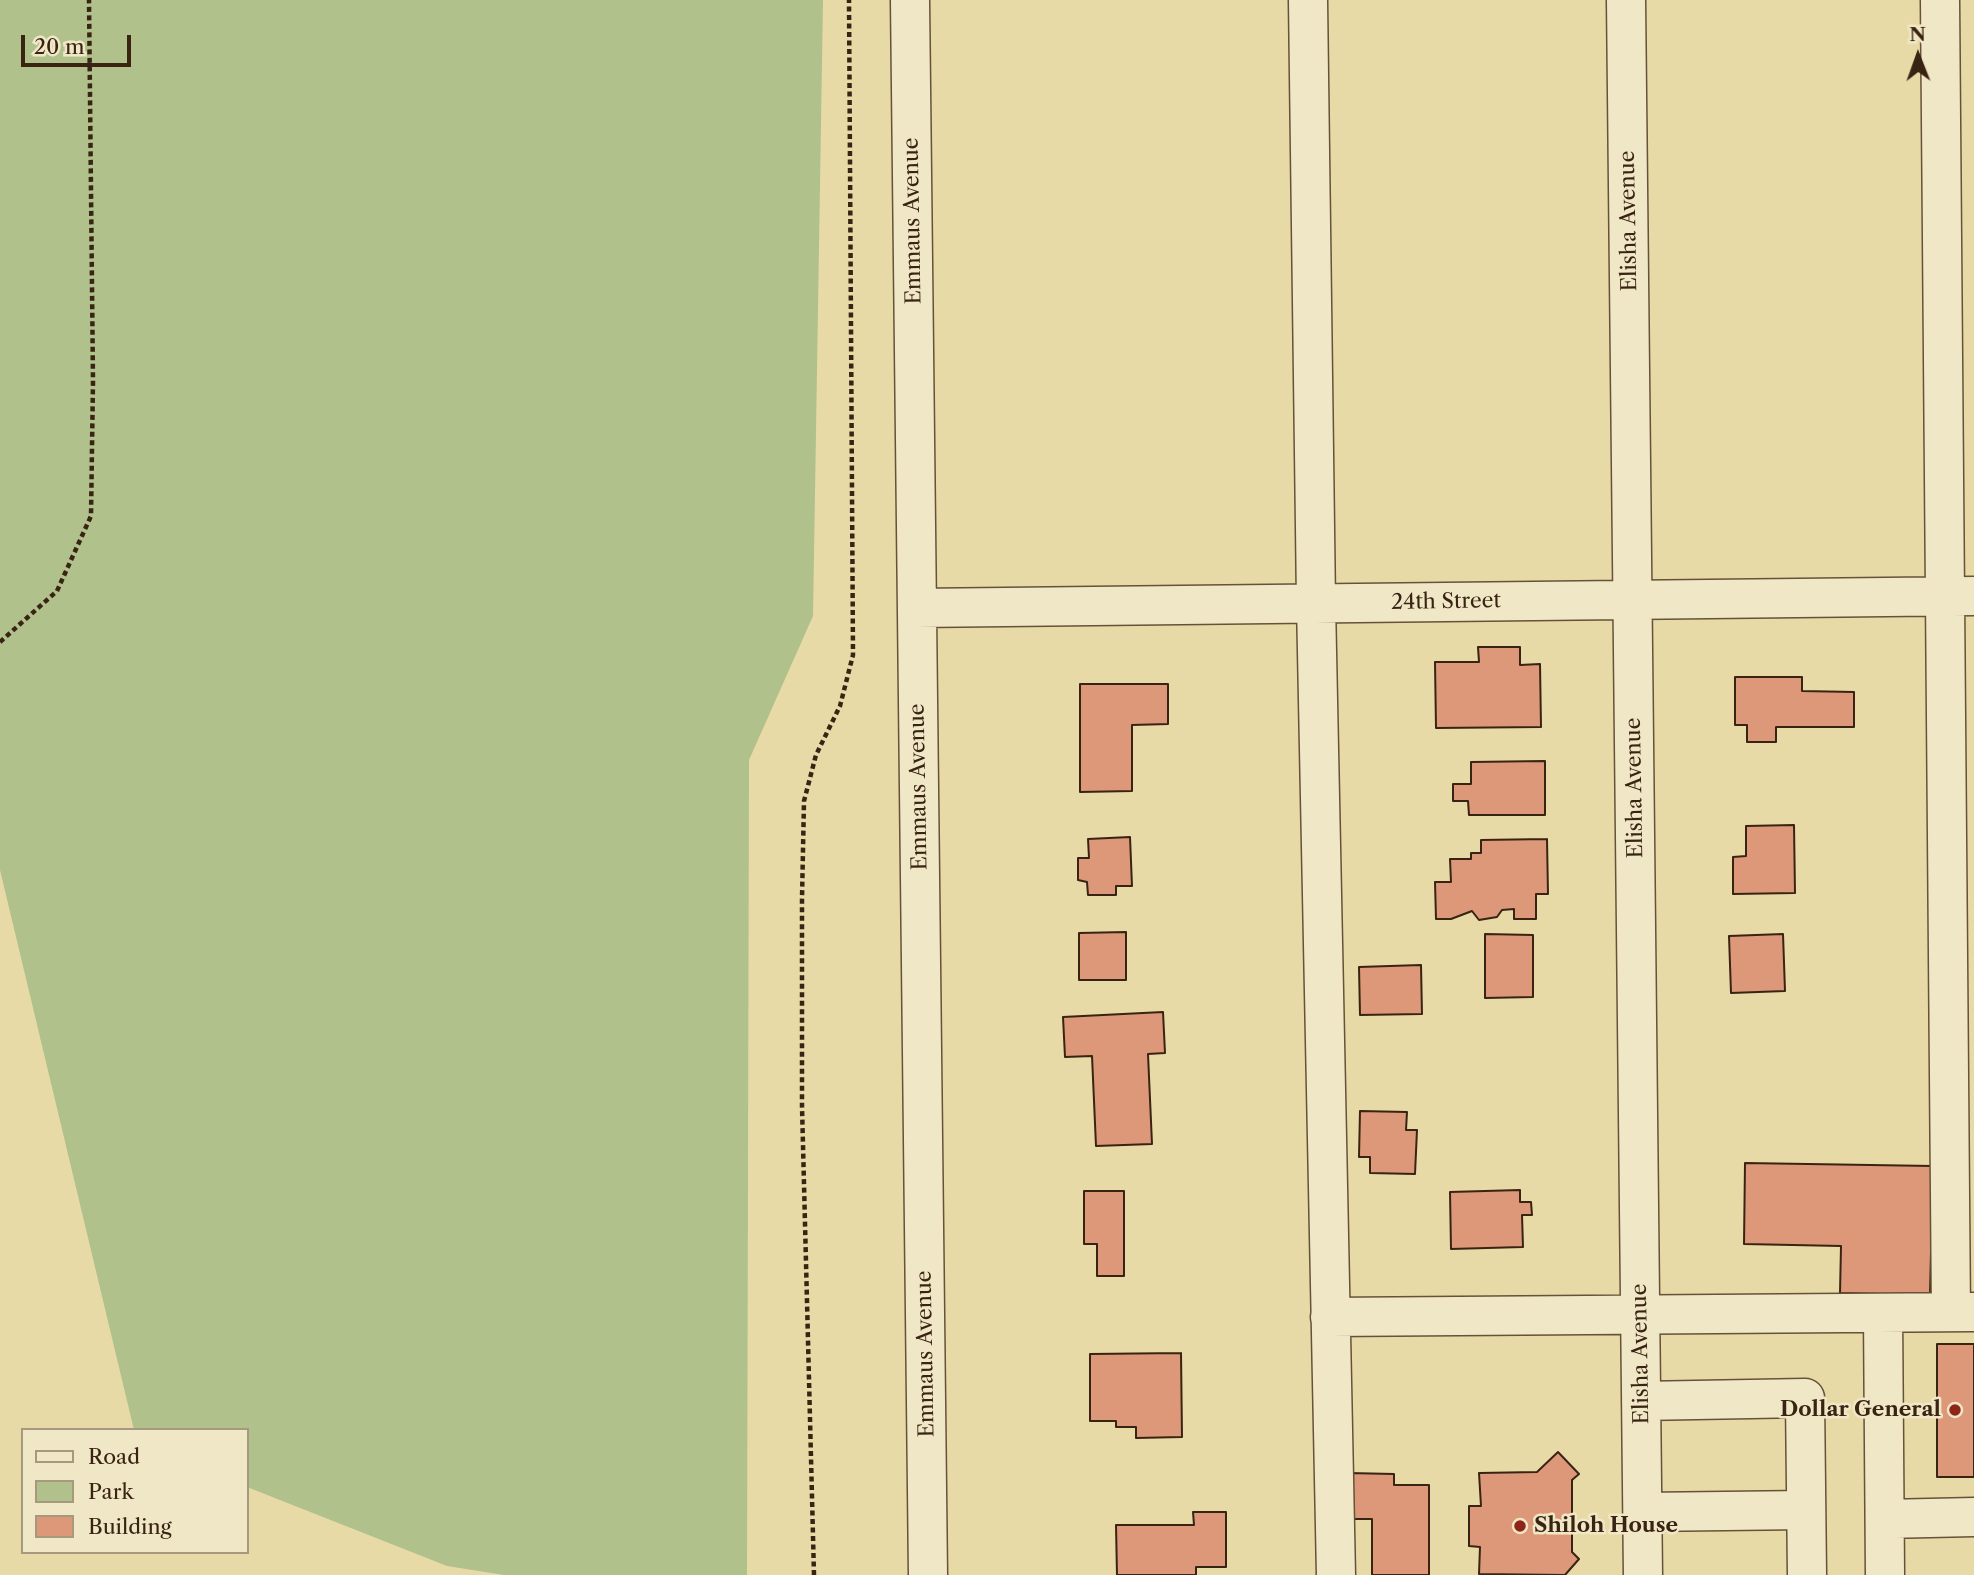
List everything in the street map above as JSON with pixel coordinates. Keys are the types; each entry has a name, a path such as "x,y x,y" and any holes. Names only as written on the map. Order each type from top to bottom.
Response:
{"street":[{"name":"Emmaus Avenue","path":"910,0 928,1575"},
{"path":"1308,0 1316,603 1336,1575"},
{"name":"Elisha Avenue","path":"1626,0 1643,1575"},
{"path":"1331,1317 1963,1312 1959,596 1940,0"},
{"name":"24th Street","path":"917,608 1959,596"},
{"path":"1884,1312 1885,1575"},
{"path":"1641,1401 1805,1398 1807,1575"},
{"path":"1643,1512 1806,1510"},
{"path":"1885,1519 1974,1517"}],"path":[{"path":"0,642 57,591 91,516 93,381 89,0"},
{"path":"814,1575 802,1105 804,801 816,755 840,706 853,655 849,0"}],"green space":[{"path":"0,0 823,0 813,616 749,760 747,1575 504,1575 447,1566 248,1487 248,1428 134,1428 0,870"}],"building":[{"path":"1478,647 1520,647 1520,665 1540,664 1541,727 1436,728 1435,662 1479,662"},
{"path":"1735,677 1802,677 1802,691 1854,692 1854,727 1776,727 1776,742 1747,742 1747,725 1735,725"},
{"path":"1080,684 1168,684 1168,724 1132,725 1132,791 1080,792"},
{"path":"1545,761 1545,815 1469,815 1468,801 1453,801 1453,784 1471,784 1471,762"},
{"path":"1794,825 1795,893 1733,894 1733,857 1746,856 1746,826"},
{"path":"1130,837 1132,886 1116,886 1116,895 1088,895 1087,882 1078,880 1078,858 1089,858 1088,839"},
{"path":"1547,839 1548,894 1536,894 1536,919 1514,919 1514,909 1502,910 1497,917 1479,920 1472,911 1451,919 1436,919 1435,882 1451,882 1450,859 1471,859 1471,853 1481,853 1481,840"},
{"path":"1126,932 1126,980 1079,980 1079,933"},
{"path":"1485,934 1533,935 1533,997 1485,998"},
{"path":"1783,934 1785,991 1731,993 1729,936"},
{"path":"1421,965 1422,1014 1360,1015 1359,967"},
{"path":"1163,1012 1165,1053 1148,1054 1152,1144 1096,1146 1092,1056 1065,1057 1063,1017"},
{"path":"1360,1111 1407,1112 1406,1130 1417,1130 1415,1174 1370,1173 1370,1157 1359,1157"},
{"path":"1745,1163 1933,1166 1930,1295 1840,1293 1841,1246 1744,1244"},
{"path":"1520,1190 1520,1202 1531,1202 1532,1215 1522,1215 1523,1247 1451,1249 1450,1192"},
{"path":"1084,1191 1124,1191 1124,1276 1097,1276 1097,1244 1084,1244"},
{"name":"Dollar General","path":"1937,1344 1974,1344 1974,1477 1937,1477"},
{"path":"1181,1353 1182,1437 1136,1438 1136,1427 1116,1427 1116,1421 1090,1421 1090,1354"},
{"name":"Shiloh House","path":"1558,1452 1579,1474 1572,1480 1572,1552 1579,1559 1565,1575 1479,1574 1480,1547 1469,1546 1469,1506 1481,1506 1479,1473 1537,1472"},
{"path":"1348,1473 1394,1474 1394,1485 1429,1485 1429,1575 1372,1575 1372,1519 1348,1519"},
{"path":"1193,1512 1226,1512 1226,1567 1196,1567 1196,1575 1117,1575 1116,1525 1194,1525"}],"place":[{"name":"Dollar General","path":"1955,1410"},
{"name":"Shiloh House","path":"1520,1526"}]}
